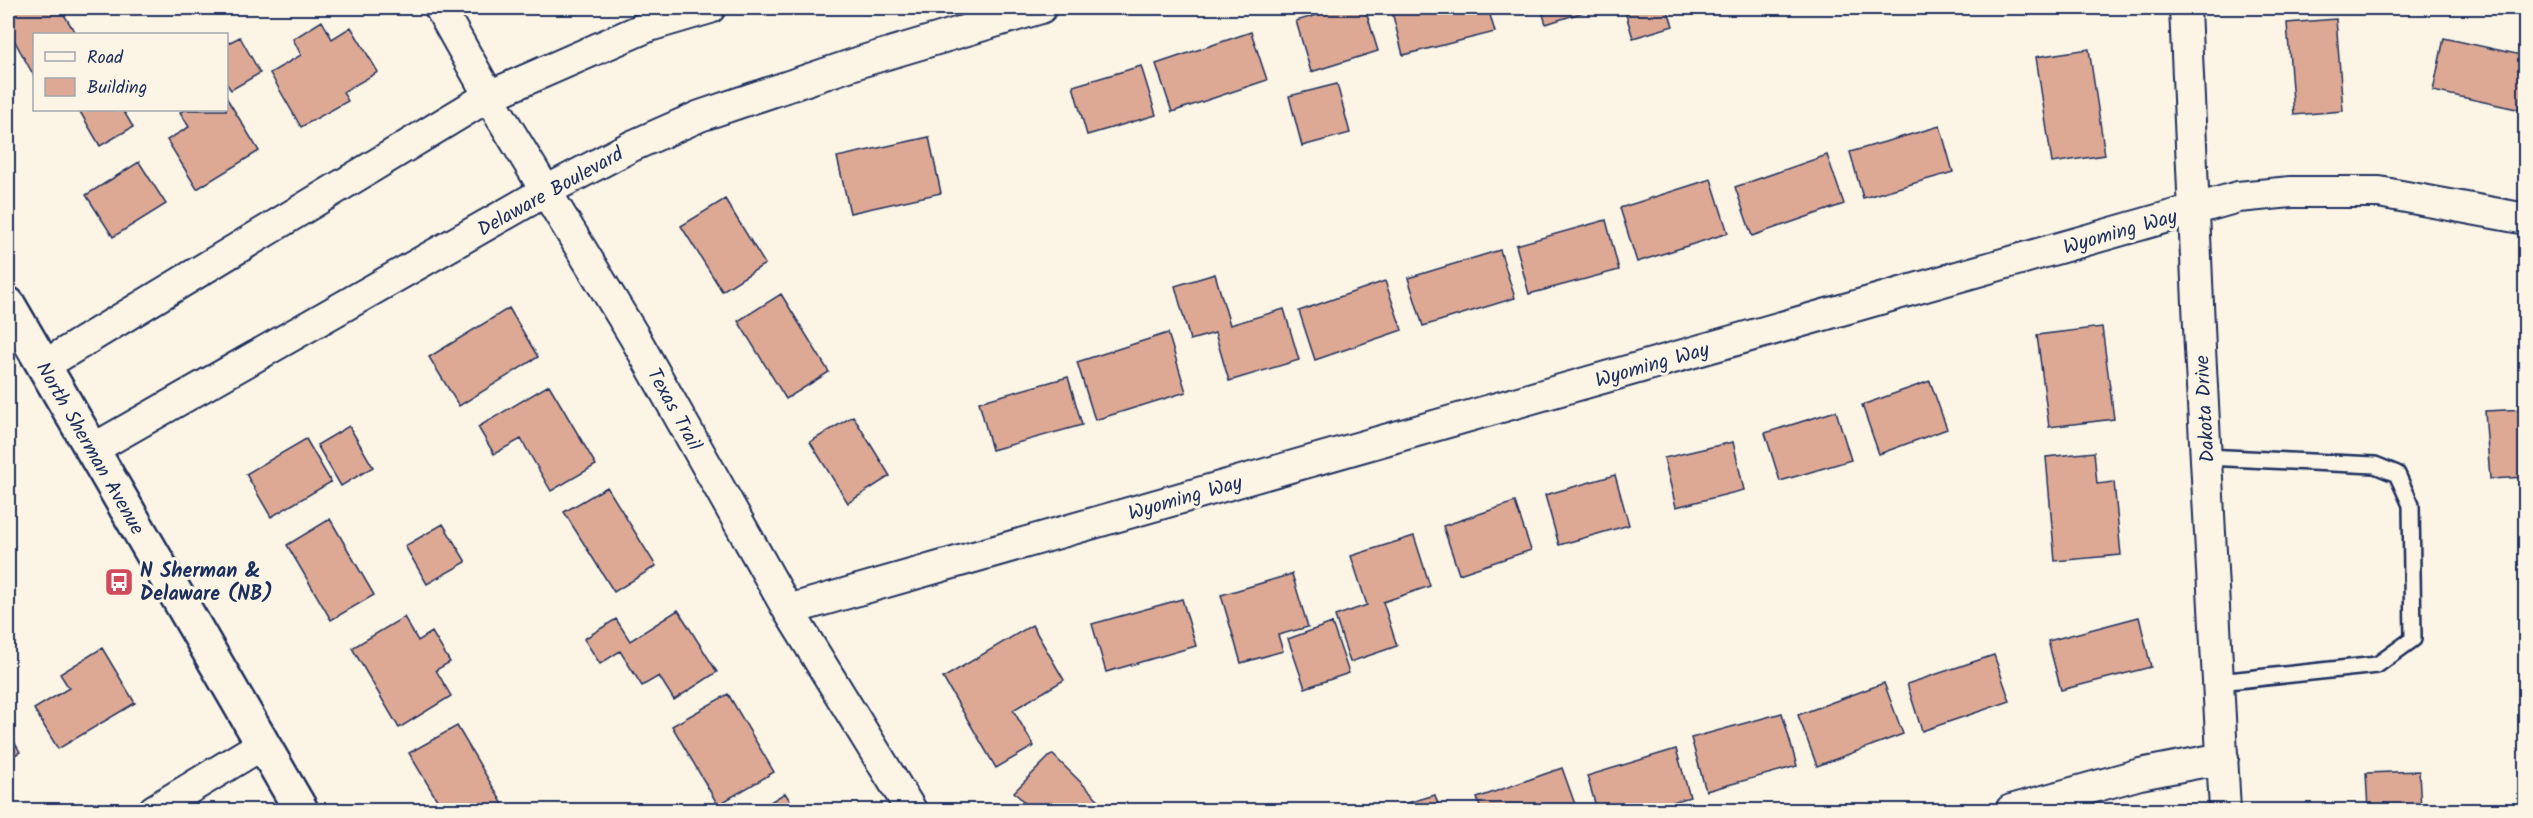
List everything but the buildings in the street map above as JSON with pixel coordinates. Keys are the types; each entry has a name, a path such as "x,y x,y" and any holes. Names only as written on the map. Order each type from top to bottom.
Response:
{"street":[{"name":"Texas Trail","path":"440,8 489,96 633,336 788,610 911,810"},
{"path":"44,366 489,96 649,26 710,8"},
{"name":"Delaware Boulevard","path":"93,449 546,191 632,146 700,116 863,61 1041,8"},
{"name":"Dakota Drive","path":"2185,8 2225,810"},
{"name":"Wyoming Way","path":"788,610 2249,196 2291,192 2379,192 2526,219"},
{"name":"North Sherman Avenue","path":"8,304 301,810"},
{"path":"153,810 263,744"},
{"path":"2011,810 2140,774 2223,758"}],"lane":[{"path":"2206,457 2375,465 2397,474 2411,505 2414,639 2377,665 2219,682"}],"place":[{"name":"N Sherman & Delaware (NB)","path":"119,582"}]}
